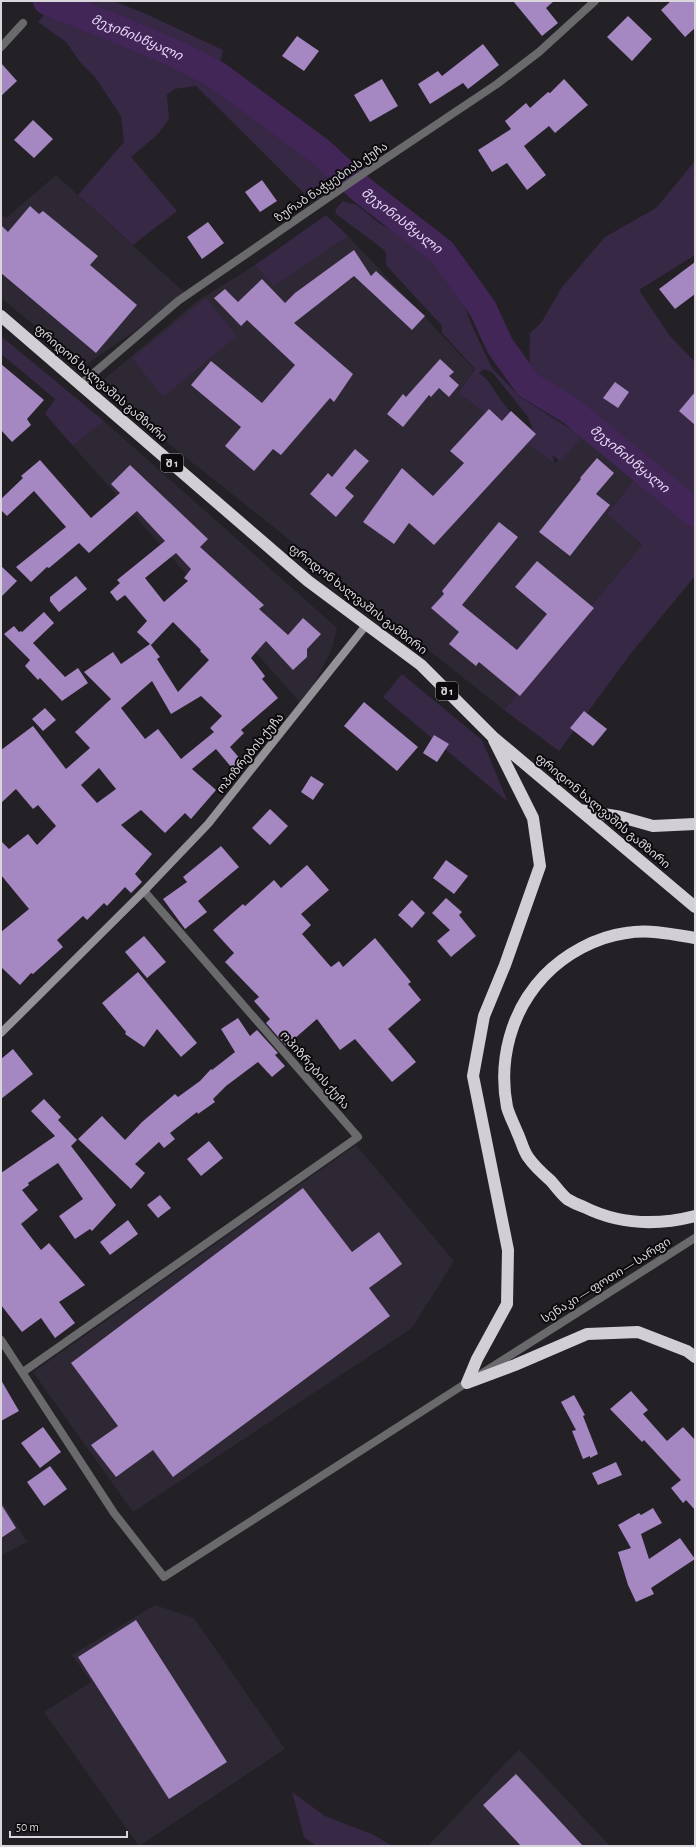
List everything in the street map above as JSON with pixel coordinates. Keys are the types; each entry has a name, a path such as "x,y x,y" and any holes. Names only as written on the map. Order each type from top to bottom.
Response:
{"highway":[{"name":"ფრიდონ ხალვაშის გამზირი","path":"1,316 308,581 421,665 493,737 695,907"},
{"path":"467,1382 477,1359 507,1304 508,1250 473,1076 484,1016 505,965 540,866 533,818 493,737"},
{"path":"580,810 621,817 653,826 695,824"},
{"path":"695,938 660,932 626,932 596,941 569,955 553,967 536,985 525,1001 508,1042 504,1062 507,1108 528,1157 568,1199 596,1213 625,1222 674,1222 695,1216"},
{"path":"467,1382 515,1365 587,1334 638,1332 687,1352 695,1357"}],"street":[{"name":"ზურაბ ნაჭყებიას ქუჩა","path":"81,384 178,301 497,84 539,52 595,1"},
{"path":"1,47 23,23"},
{"name":"ოპიზრების ქუჩა","path":"1,1033 144,891 208,824 367,624"},
{"name":"ოპიზრების ქუჩა","path":"23,1372 358,1137 144,891"},
{"name":"სენაკი — ფოთი — სარფი","path":"23,1372 114,1513 164,1577 467,1382 695,1238"},
{"path":"1,1340 23,1372"}],"shaded area":[{"path":"47,1 113,1 144,13 223,50 217,75 210,79 339,182 313,202 196,86 174,89 167,95 169,119 158,134 131,157 177,211 133,245 78,195 124,142 121,116 95,77 80,62 66,42 38,22 53,4"},
{"path":"695,161 695,255 639,290 670,336 695,362 695,506 589,417 529,376 530,333 541,323 562,287 605,237 656,208"},
{"path":"56,175 187,295 84,366 1,298 1,214 6,218"},
{"path":"343,201 357,205 379,223 424,248 453,287 465,308 492,368 520,397 580,435 580,439 561,461 552,455 555,464 458,393 475,369 442,333 442,326 386,265 386,253 383,249 336,214 335,210","holes":["484,369 492,372 528,417 533,430 511,413 489,383 479,373"]},
{"path":"326,215 348,236 274,286 255,265"},
{"path":"348,236 474,369 458,393 555,464 579,431 637,476 607,514 642,545 504,710 96,386 196,302 255,265 274,286"},
{"path":"206,298 237,336 163,397 132,358"},
{"path":"1,336 104,421 73,446 45,414 55,399 1,354"},
{"path":"104,421 337,628 332,649 303,706 73,446"},
{"path":"637,476 670,496 695,520 695,576 632,652 559,751 504,710 642,545 607,514"},
{"path":"402,674 482,740 508,802 383,697"},
{"path":"356,1145 454,1261 412,1328 133,1512 33,1372"},
{"path":"1,1500 27,1542 1,1556"},
{"path":"155,1605 194,1618 285,1749 139,1846 44,1712 91,1682 72,1655"},
{"path":"519,1749 610,1846 428,1846"},
{"path":"292,1792 325,1816 374,1835 392,1846 316,1846 304,1837"}],"building":[{"path":"513,1 554,1 546,8 558,23 542,36"},
{"path":"671,1 695,1 695,28 685,37 661,10"},
{"path":"628,16 652,39 632,61 607,37"},
{"path":"297,36 319,51 304,71 282,56"},
{"path":"483,44 499,65 468,89 463,83 430,104 418,84 438,71 442,76"},
{"path":"1,63 17,81 1,96"},
{"path":"382,79 398,106 370,122 354,95"},
{"path":"564,79 588,105 555,133 549,126 524,146 546,175 527,190 507,163 492,172 478,150 511,129 505,121 526,103 530,108 548,92 550,93"},
{"path":"33,120 53,139 34,158 14,140"},
{"path":"262,180 277,201 260,212 245,192"},
{"path":"30,206 39,214 43,211 98,256 90,265 137,305 96,353 1,273 1,225 8,232"},
{"path":"208,222 224,243 202,259 187,237"},
{"path":"354,250 371,276 376,271 425,316 412,330 354,276 294,323 353,374 334,402 330,398 281,455 273,449 254,471 225,446 241,427 191,385 211,361 262,403 295,365 247,320 241,326 214,298 225,289 238,302 262,279 285,303 295,293"},
{"path":"695,262 695,294 675,309 659,289"},
{"path":"440,359 454,372 449,376 459,385 449,397 439,388 431,397 429,395 403,427 387,414 403,394 406,397"},
{"path":"1,364 44,400 27,419 31,425 12,442 1,430"},
{"path":"615,382 629,392 618,408 603,398"},
{"path":"695,392 695,425 679,411"},
{"path":"489,409 502,421 511,411 536,434 434,545 409,523 394,544 363,522 402,468 433,496 464,463 450,451"},
{"path":"355,449 369,461 345,488 354,496 336,517 310,494 328,473 332,477"},
{"path":"597,458 614,473 596,494 610,505 570,556 539,532"},
{"path":"40,460 91,518 120,493 111,484 130,465 208,539 200,547 264,605 259,609 288,635 303,618 321,634 307,649 307,657 293,670 266,641 251,658 265,676 262,679 278,698 241,730 244,733 230,747 241,760 232,768 216,749 192,769 216,790 191,819 185,813 165,833 141,810 121,825 152,854 135,874 142,882 131,893 125,887 107,906 104,903 87,920 83,916 57,940 63,947 33,974 31,973 20,985 1,967 1,932 29,909 1,875 1,841 9,849 28,834 37,845 56,826 38,805 33,809 16,789 1,803 1,750 33,726 66,769 90,748 75,732 111,699 84,672 113,652 121,664 150,644 137,632 147,621 125,595 117,601 110,592 120,583 117,580 165,541 137,511 89,553 79,543 49,568 47,567 31,582 16,567 66,527 34,491 7,516 1,510 1,499 23,478 21,476","holes":["176,553 191,569 184,578 188,581 164,602 145,578","173,622 209,660 178,692 157,659 160,657 150,644 151,645","152,681 171,714 201,696 222,716 210,728 214,732 181,759 158,729 145,739 121,708","99,768 116,789 97,803 81,785"]},
{"path":"499,522 518,537 462,605 517,650 547,614 515,587 537,561 594,608 520,696 479,662 476,666 449,644 459,632 431,608 444,594 442,591"},
{"path":"1,566 17,581 1,597"},
{"path":"76,576 87,589 59,612 50,601 50,597"},
{"path":"44,612 54,623 33,643 65,677 78,668 88,683 62,701 40,678 38,680 25,666 30,660 4,634 14,626 19,632 22,632"},
{"path":"364,702 418,747 397,771 344,726"},
{"path":"45,708 56,720 43,731 32,719"},
{"path":"584,711 607,729 593,746 570,728"},
{"path":"434,735 449,744 437,762 423,753"},
{"path":"311,776 324,784 313,800 301,792"},
{"path":"270,809 288,826 270,845 252,828"},
{"path":"221,846 239,867 198,901 207,912 185,929 163,899 187,882 183,877"},
{"path":"446,860 468,876 454,894 433,878"},
{"path":"307,865 329,890 301,914 311,925 302,934 331,967 339,961 343,967 375,938 411,982 408,984 421,1000 388,1029 416,1062 392,1082 355,1039 340,1050 317,1019 286,1046 266,1023 270,1019 254,1001 259,997 225,962 234,953 213,930 243,904 245,906 274,880 281,888"},
{"path":"446,898 462,912 459,915 476,936 451,957 437,941 450,930 432,913"},
{"path":"412,900 425,913 412,928 398,915"},
{"path":"144,936 166,962 147,978 125,952"},
{"path":"138,972 197,1043 181,1057 157,1029 144,1047 125,1034 126,1032 102,1003"},
{"path":"238,1018 250,1036 257,1030 278,1053 275,1055 285,1066 272,1077 258,1062 226,1086 213,1099 215,1102 198,1114 197,1112 170,1133 175,1139 164,1148 159,1142 135,1164 145,1173 131,1189 78,1139 102,1116 125,1140 142,1122 175,1094 178,1097 200,1081 211,1069 212,1070 235,1052 221,1029"},
{"path":"13,1049 33,1074 1,1099 1,1059"},
{"path":"44,1099 61,1117 58,1120 77,1140 71,1146 116,1205 92,1231 90,1229 75,1239 59,1216 83,1199 58,1163 28,1183 29,1185 22,1190 38,1210 21,1224 41,1250 49,1243 85,1285 59,1302 75,1323 55,1338 41,1318 22,1332 1,1305 1,1173 55,1136 31,1111"},
{"path":"209,1141 223,1158 201,1176 187,1159"},
{"path":"303,1188 352,1252 379,1232 402,1264 369,1288 390,1316 173,1477 153,1450 116,1477 91,1445 118,1426 71,1363"},
{"path":"160,1195 171,1208 158,1218 147,1205"},
{"path":"128,1220 138,1234 110,1255 100,1242"},
{"path":"1,1380 19,1411 1,1421"},
{"path":"631,1391 648,1410 643,1414 667,1441 683,1427 695,1440 695,1510 686,1500 683,1503 671,1488 681,1480 644,1440 642,1442 610,1409"},
{"path":"574,1395 585,1415 583,1416 598,1454 590,1458 590,1456 583,1459 572,1431 576,1430 561,1402"},
{"path":"43,1427 61,1452 40,1468 21,1443"},
{"path":"616,1462 622,1475 598,1485 592,1473"},
{"path":"50,1466 67,1489 44,1506 27,1482"},
{"path":"1,1504 16,1528 1,1538"},
{"path":"653,1508 662,1523 641,1534 649,1559 680,1538 695,1559 651,1588 654,1594 636,1602 628,1585 618,1552 631,1548 618,1525 639,1513 641,1515"},
{"path":"136,1620 227,1762 169,1799 78,1657"},
{"path":"516,1774 583,1846 521,1846 483,1805"}],"waterway":[{"name":"მეჯინისწყალი","path":"47,1 178,55 217,75 321,152 362,190 442,252 483,309 500,346 528,385 571,411 695,513"}]}
